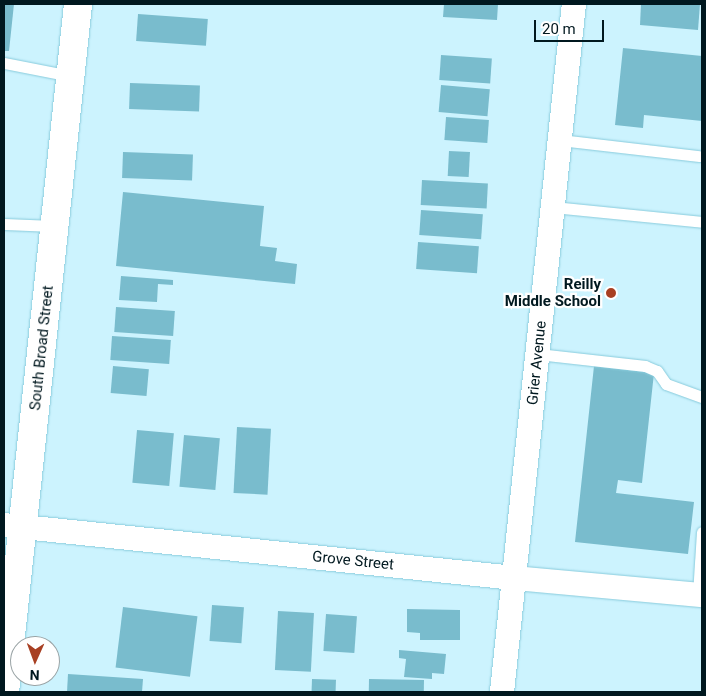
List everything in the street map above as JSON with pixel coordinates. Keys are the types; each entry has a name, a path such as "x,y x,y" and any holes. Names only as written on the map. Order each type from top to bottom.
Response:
{"street":[{"name":"South Broad Street","path":"5,692 13,526 54,226 78,4"},
{"name":"Grier Avenue","path":"502,692 574,4"},
{"name":"Grove Street","path":"13,526 514,578 700,594"}],"lane":[{"path":"4,63 70,76"},
{"path":"560,140 700,156"},
{"path":"553,207 702,222"},
{"path":"4,224 54,226"},
{"path":"538,354 645,366 657,371 666,384 702,396"},
{"path":"700,594 702,532"}],"building":[{"path":"4,4 14,4 9,51 4,51"},
{"path":"444,4 498,4 497,20 443,17"},
{"path":"641,4 700,4 698,30 640,25"},
{"path":"138,14 208,19 206,46 136,41"},
{"path":"623,48 702,56 702,121 644,115 643,128 615,125"},
{"path":"441,55 492,59 490,83 439,80"},
{"path":"130,83 200,85 199,111 129,109"},
{"path":"441,85 490,89 487,116 439,112"},
{"path":"446,117 489,120 487,143 444,140"},
{"path":"449,151 470,152 469,177 448,176"},
{"path":"123,152 193,154 192,180 122,178"},
{"path":"422,180 488,183 487,208 421,205"},
{"path":"123,192 264,206 260,246 277,248 275,261 297,264 295,284 116,266"},
{"path":"421,210 483,214 481,239 419,235"},
{"path":"418,242 479,246 477,273 416,269"},
{"path":"121,276 173,280 173,285 158,284 157,302 119,300"},
{"path":"116,307 175,311 173,336 114,332"},
{"path":"112,336 171,340 169,364 110,360"},
{"path":"113,366 149,369 147,396 111,393"},
{"path":"594,366 654,373 642,483 618,480 616,493 694,502 688,554 575,542"},
{"path":"237,427 271,429 267,495 234,493"},
{"path":"137,430 174,433 169,486 132,483"},
{"path":"184,435 220,438 215,490 179,487"},
{"path":"212,605 244,607 241,643 209,641"},
{"path":"123,607 197,616 190,677 116,668"},
{"path":"407,609 460,610 460,640 420,640 420,633 407,632"},
{"path":"278,611 314,613 311,672 275,670"},
{"path":"326,614 357,616 354,653 323,651"},
{"path":"399,650 446,654 444,674 432,673 432,679 404,677 406,659 399,658"},
{"path":"68,674 143,679 142,692 67,692"},
{"path":"312,679 336,680 336,692 312,692"},
{"path":"369,679 424,680 424,692 369,692"}],"place":[{"name":"Reilly Middle School","path":"611,293"}]}
